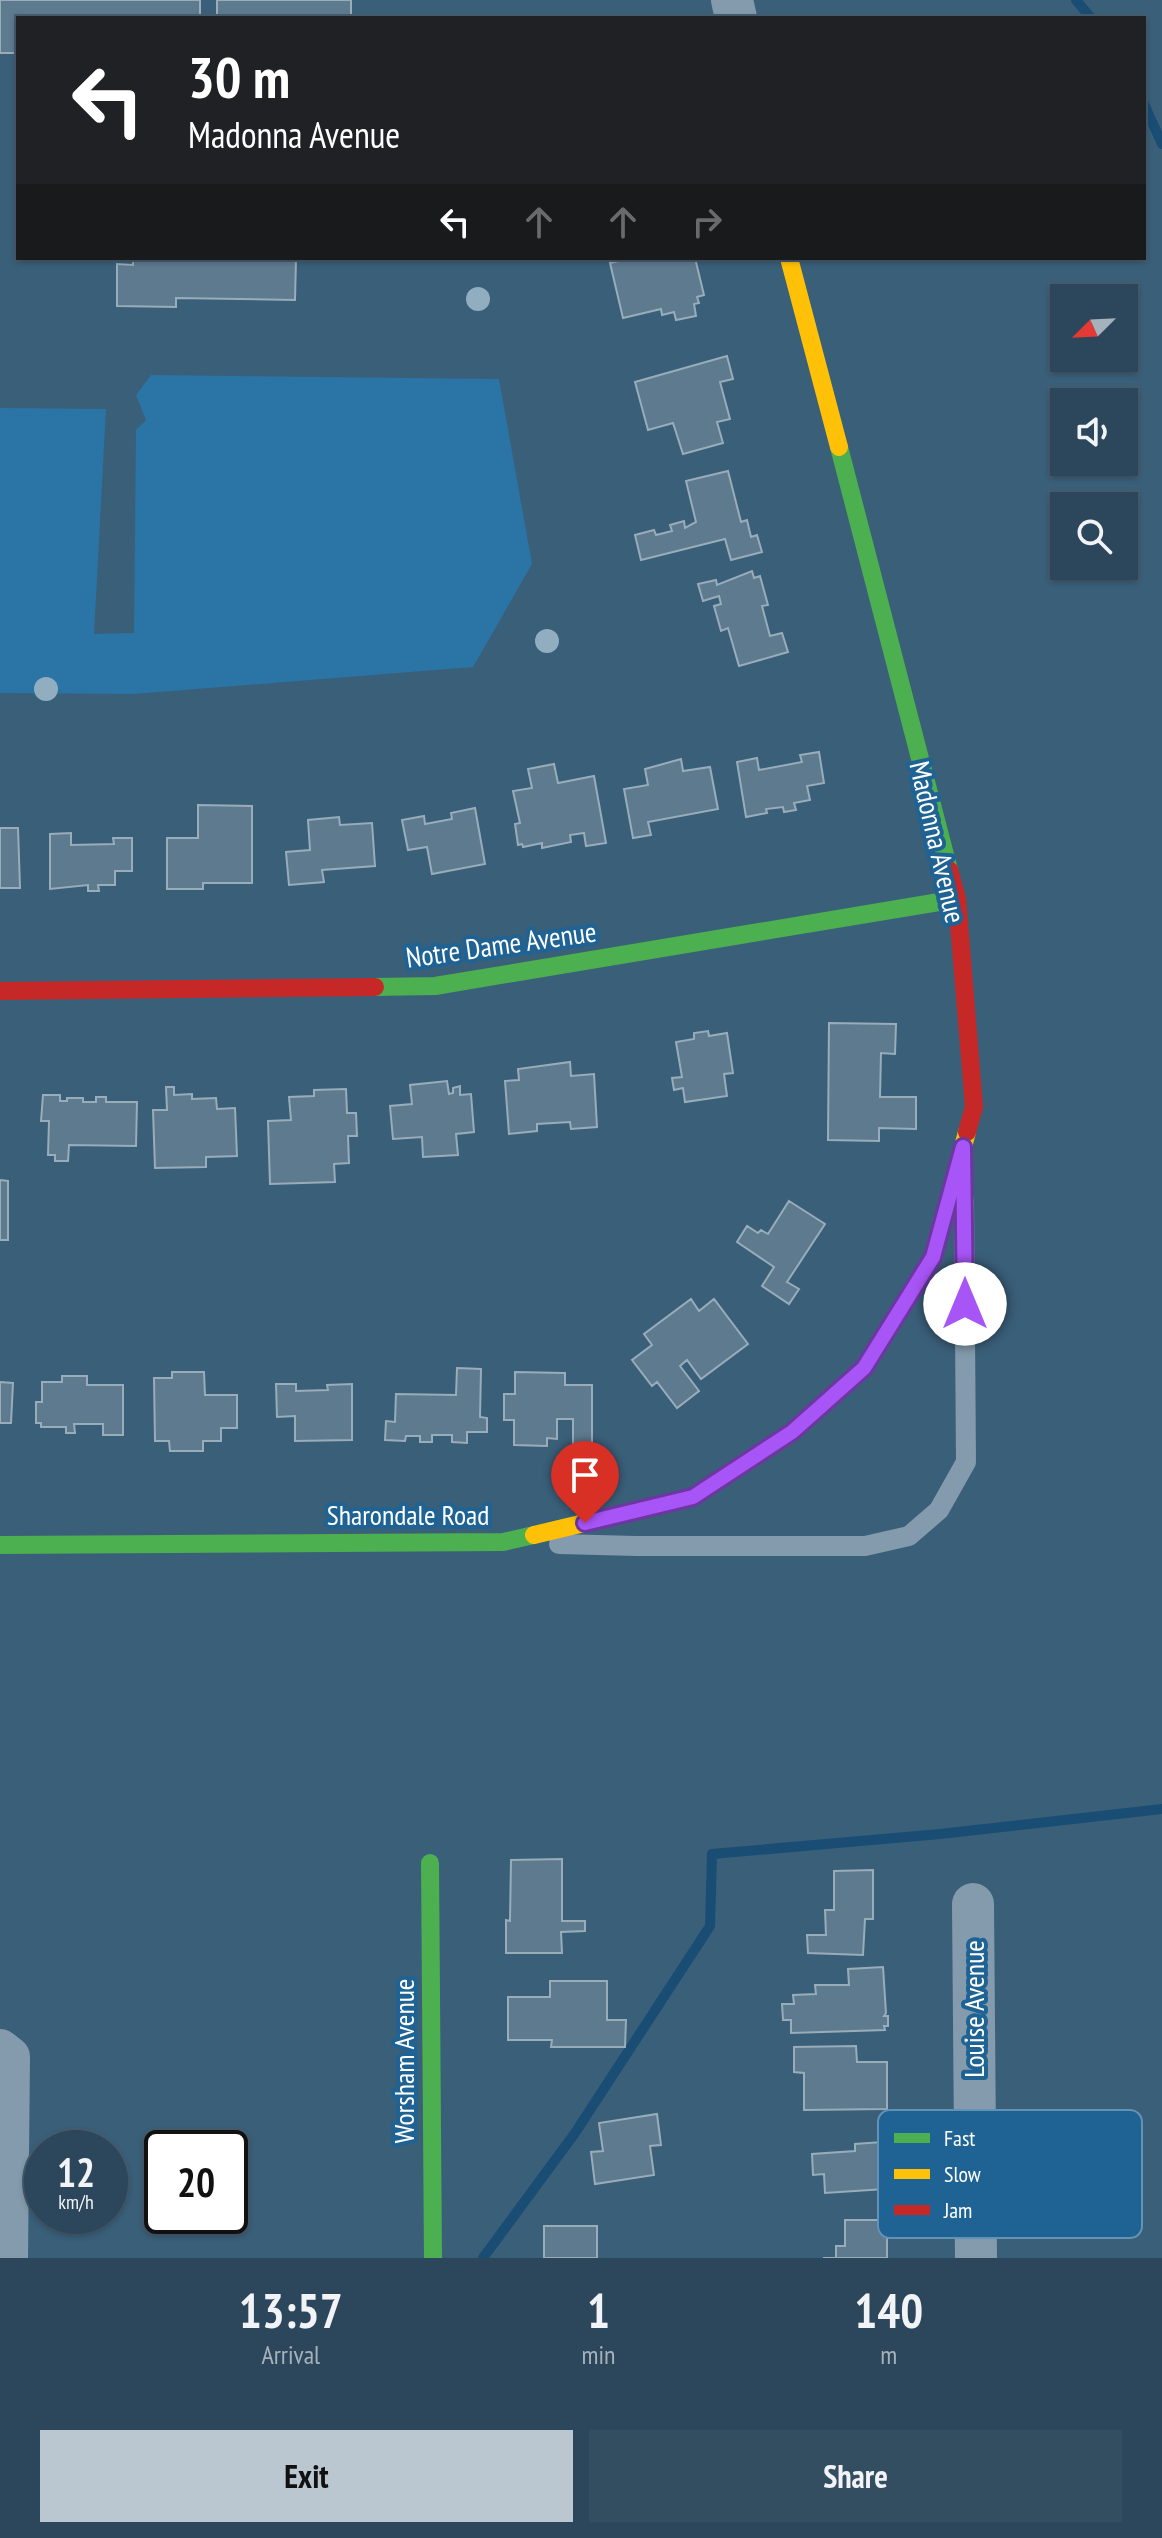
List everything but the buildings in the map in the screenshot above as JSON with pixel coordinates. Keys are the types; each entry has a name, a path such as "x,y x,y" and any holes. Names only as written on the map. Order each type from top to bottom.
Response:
{"street":[{"name":"Madonna Avenue","path":"790,260 957,899 974,1107 933,1257 864,1368 792,1432"},
{"name":"Notre Dame Avenue","path":"0,991 435,986 957,899"},
{"name":"Sharondale Road","path":"0,1545 503,1542 693,1497 792,1432"},
{"name":"Worsham Avenue","path":"430,1863 433,2258"},
{"name":"Louise Avenue","path":"973,1904 975,2110"},
{"path":"0,2050 9,2057 7,2258"},
{"name":"Louise Avenue","path":"976,2238 976,2258"}],"lane":[{"path":"503,1542 636,1546 865,1546 909,1536 939,1510 966,1462 963,1147"}],"shaded area":[{"path":"151,375 499,379 532,564 473,667 134,694 0,693 0,408 106,409 94,634 134,633 136,430 146,420 136,395"}],"waterway":[{"path":"1076,0 1089,16"},
{"path":"1146,108 1162,144"},
{"path":"483,2258 575,2133 710,1926 712,1854 940,1834 1162,1809"}],"traffic: fast":[{"path":"839,447 949,870"},
{"path":"375,987 435,986 957,899"},
{"path":"0,1545 503,1542 534,1535"},
{"path":"430,1863 433,2258"}],"traffic: slow":[{"path":"790,260 839,447"},
{"path":"534,1535 693,1497 792,1432 864,1368 933,1257 967,1132"}],"traffic: jam":[{"path":"949,870 957,899 974,1107 967,1132"},
{"path":"0,991 375,987"}],"route":[{"path":"585,1523 693,1497 792,1432 864,1368 933,1257 963,1147 965,1304"}]}
